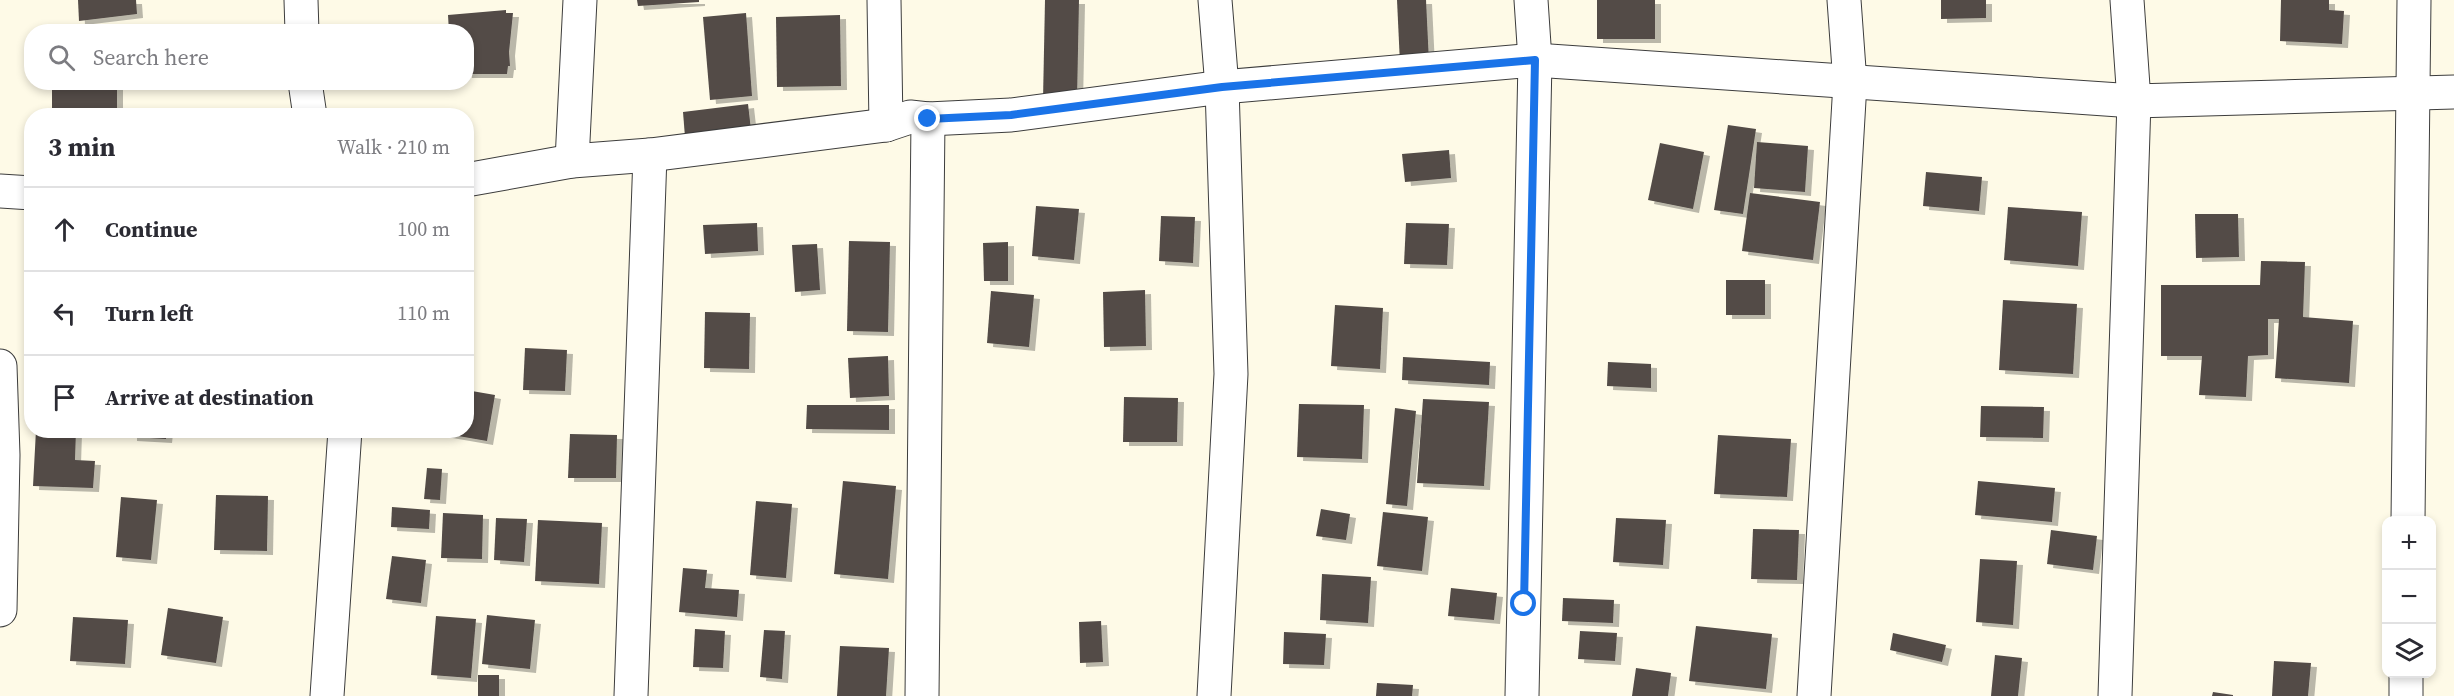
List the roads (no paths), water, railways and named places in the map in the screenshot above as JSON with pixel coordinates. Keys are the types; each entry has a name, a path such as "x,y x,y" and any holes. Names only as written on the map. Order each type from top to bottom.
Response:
{"street":[{"path":"301,0 302,24"},
{"path":"572,161 580,0"},
{"path":"884,0 886,125"},
{"path":"1214,696 1231,374 1222,87 1215,0"},
{"path":"1522,696 1535,60 1531,0"},
{"path":"1814,696 1850,83 1844,0"},
{"path":"2115,696 2134,101 2127,0"},
{"path":"2408,516 2414,0"},
{"path":"474,179 572,161 650,155 886,125 910,117 928,119 1011,115 1222,87 1535,60 2134,101 2454,92"},
{"path":"306,90 309,108"},
{"path":"922,696 928,119"},
{"path":"631,696 650,155"},
{"path":"0,191 24,192"},
{"path":"0,366 3,455 0,610"},
{"path":"327,696 344,438"},
{"path":"2406,678 2406,696"}]}
